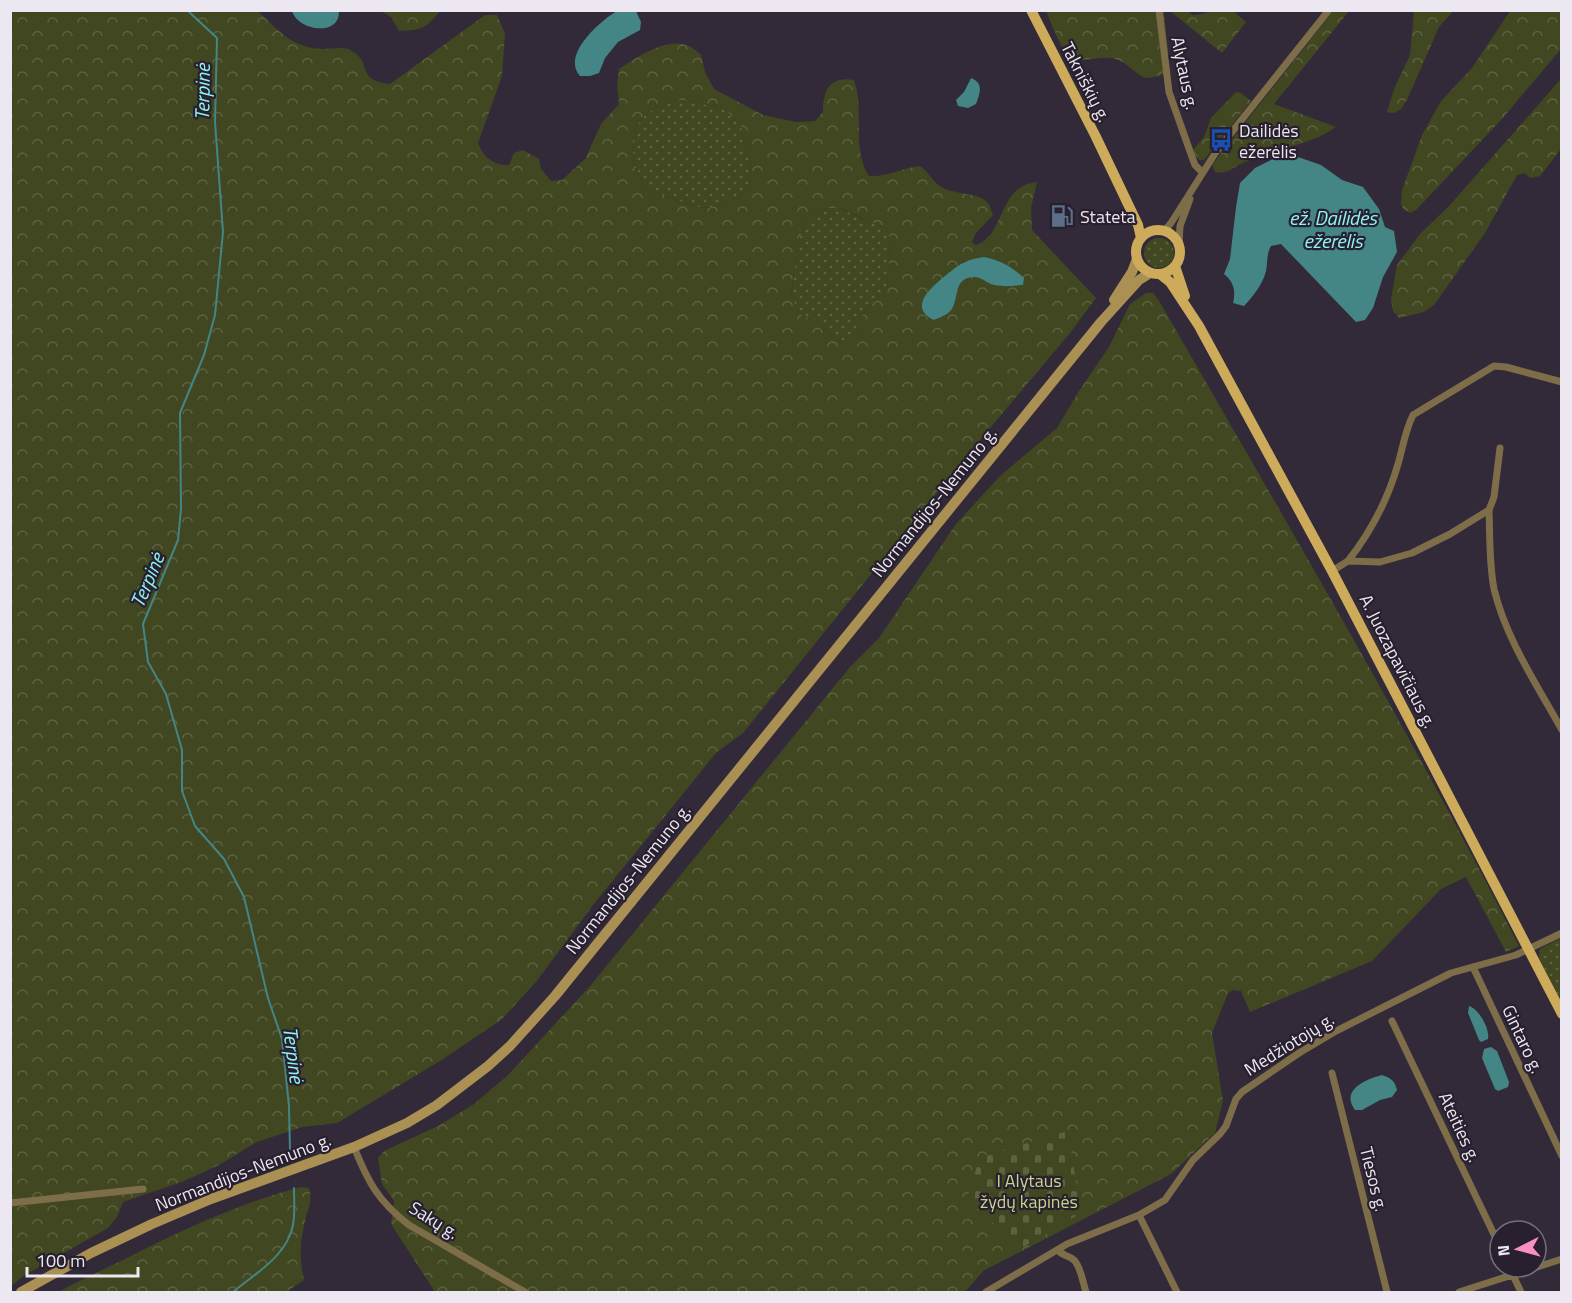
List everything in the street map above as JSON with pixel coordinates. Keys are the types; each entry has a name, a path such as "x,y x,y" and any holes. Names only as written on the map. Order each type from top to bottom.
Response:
{"main road":[{"name":"Takniškių g.","path":"1031,10 1096,137"},
{"path":"1096,137 1121,177 1144,222 1170,234 1179,246 1180,253 1175,266 1168,272 1155,273 1142,267 1137,259 1136,252 1141,238 1138,225 1096,137"},
{"path":"1141,238 1148,233 1160,231"},
{"name":"Normandijos-Nemuno g.","path":"1101,322 1132,272 1137,259"},
{"name":"A. Juozapavičiaus g.","path":"1175,266 1178,279 1199,326 1332,571 1562,1014"},
{"name":"Normandijos-Nemuno g.","path":"21,1293 92,1253 152,1224 354,1147 407,1123 437,1105 488,1066 533,1022 1101,322 1139,280 1155,273"},
{"name":"A. Juozapavičiaus g.","path":"1155,273 1170,282 1199,326"},
{"name":"Normandijos-Nemuno g.","path":"28,1293 43,1281"}],"street":[{"name":"Alytaus g.","path":"1159,10 1169,92 1195,165 1202,172"},
{"path":"1160,231 1171,223 1202,172 1245,114 1329,10"},
{"path":"1179,246 1180,226 1195,185"},
{"path":"1332,571 1348,561 1387,497 1413,415 1494,366 1562,382"},
{"path":"1500,448 1494,497 1489,510 1494,586 1501,612 1512,638 1562,730"},
{"path":"1348,561 1380,562 1412,553 1450,534 1489,510"},
{"name":"Medžiotojų g.","path":"986,1293 1079,1238 1139,1215 1165,1200 1193,1160 1226,1126 1236,1099 1250,1086 1336,1031 1451,973 1503,960 1562,933"},
{"name":"Gintaro g.","path":"1473,967 1562,1156"},
{"name":"Ateities g.","path":"1392,1021 1488,1222"},
{"name":"Tiesos g.","path":"1332,1073 1387,1293"},
{"name":"Sakų g.","path":"354,1147 374,1191 398,1216 409,1225 525,1293"},
{"path":"10,1203 143,1189"},
{"path":"1139,1215 1177,1293"},
{"path":"1058,1250 1061,1254 1074,1260 1086,1293"},
{"path":"1459,1293 1501,1279"},
{"path":"1515,1279 1521,1293"}],"green space":[{"path":"1334,10 1349,11 1274,104 1336,127 1314,139 1256,157 1227,171 1215,172 1212,165"},
{"path":"11,11 258,11 280,32 303,46 349,49 362,61 372,79 390,84 485,15 497,15 505,34 502,76 478,143 490,160 504,165 509,165 514,153 523,150 539,159 541,169 551,181 562,180 585,159 601,124 619,104 617,85 619,69 653,49 680,44 691,47 701,55 705,72 714,89 763,115 796,122 815,121 823,112 824,98 829,87 839,80 854,80 858,104 859,141 869,176 920,166 943,188 977,196 987,202 993,215 976,233 972,242 976,245 991,234 1015,192 1024,185 1037,182 1031,208 1032,230 1096,298 1070,333 959,465 743,733 716,753 593,905 536,982 501,1020 440,1061 337,1123 302,1127 257,1142 219,1165 184,1181 123,1202 117,1217 108,1228 25,1275 11,1286","holes":["682,100 724,108 741,126 751,168 749,187 738,197 709,208 696,207 646,189 634,158 635,132 650,111 664,104","828,208 842,209 887,229 890,241 887,290 864,313 856,332 843,342 835,339 814,321 801,315 791,297 797,245 806,221 815,213","984,257 1023,285 997,286 978,278 966,279 959,284 952,309 934,320 963,262"]},
{"path":"381,11 440,11 431,22 422,27 399,31 391,17"},
{"path":"1046,11 1164,11 1170,73 1147,78 1117,59 1084,60 1070,56 1056,35"},
{"path":"1170,11 1187,11 1193,15 1210,11 1233,11 1246,22 1222,53"},
{"path":"1414,11 1453,11 1439,27 1407,100 1401,109 1394,113 1387,112 1394,89 1410,55"},
{"path":"1510,11 1561,11 1561,49 1501,120 1416,210 1410,213 1403,209 1402,190 1422,135 1441,101 1472,68"},
{"path":"1561,79 1561,149 1540,176 1531,178 1524,173 1517,175 1485,233 1434,305 1424,312 1399,318 1393,311 1391,299 1397,265 1420,234 1449,206"},
{"path":"1236,92 1251,101 1204,160 1199,160 1192,151 1204,137 1211,118"},
{"path":"682,100 724,108 741,126 751,168 749,187 738,197 709,208 696,207 646,189 634,158 635,132 650,111 664,104"},
{"path":"828,208 841,209 887,229 890,240 887,290 864,313 856,333 843,342 835,339 814,321 801,315 791,297 797,245 806,221 815,213"},
{"path":"1159,238 1170,242 1174,253 1170,264 1159,268 1148,264 1144,253 1148,242"},
{"path":"1146,293 1153,293 1158,299 1297,540 1433,782 1519,946 1506,952 1466,877 1441,889 1372,961 1250,1012 1241,991 1233,990 1228,993 1212,1033 1223,1101 1215,1133 1171,1174 983,1271 965,1292 435,1292 391,1224 394,1201 382,1184 378,1158 384,1151 438,1126 474,1104 508,1075 591,985 850,667 879,638 956,524 1000,476 1057,428 1109,347 1130,304"},
{"path":"1561,938 1561,1002 1539,958 1540,949"},
{"name":"I Alytaus žydų kapinės","path":"1068,1131 1081,1213 1020,1249 967,1198 980,1157"},
{"path":"301,1187 309,1188 310,1198 301,1244 304,1280 286,1292 59,1292 212,1218 278,1193"}],"water":[{"path":"292,11 339,11 338,19 333,25 318,28 302,23"},
{"path":"617,11 636,11 641,22 640,30 618,42 605,58 599,73 580,76 575,68 575,58 579,49 601,22"},
{"path":"971,78 979,86 980,92 976,104 968,108 958,106 956,100 964,92"},
{"name":"ež. Dailidės ežerėlis","path":"1298,157 1321,165 1342,180 1363,187 1379,209 1385,227 1394,231 1397,252 1383,277 1373,308 1365,320 1356,322 1281,244 1271,246 1265,276 1251,298 1244,306 1233,303 1233,287 1224,274 1230,259 1240,183 1255,168 1273,159"},
{"path":"984,257 1001,262 1015,270 1024,278 1023,285 997,286 972,277 960,284 950,312 934,320 926,315 922,309 922,303 924,297 934,286 960,265"},
{"path":"1469,1006 1483,1020 1488,1039 1481,1042 1479,1040 1468,1013"},
{"path":"1491,1047 1497,1051 1509,1082 1508,1087 1498,1091 1495,1089 1482,1058 1484,1049"},
{"path":"1382,1075 1395,1084 1397,1090 1392,1097 1380,1100 1362,1110 1355,1110 1351,1103 1353,1091 1369,1079"}],"waterway":[{"name":"Terpinė","path":"187,10 217,38 215,122 223,232 215,315 204,355 180,413 181,509 178,540 143,624 148,662 166,694 182,750 182,791 195,826 224,859 244,897 268,998 282,1039 289,1106 290,1151"},
{"name":"Terpinė","path":"233,1292 265,1267 285,1244 293,1224 294,1188"}],"place":[{"name":"Dailidės ežerėlis","path":"1221,140"},
{"name":"Stateta","path":"1062,216"}]}
